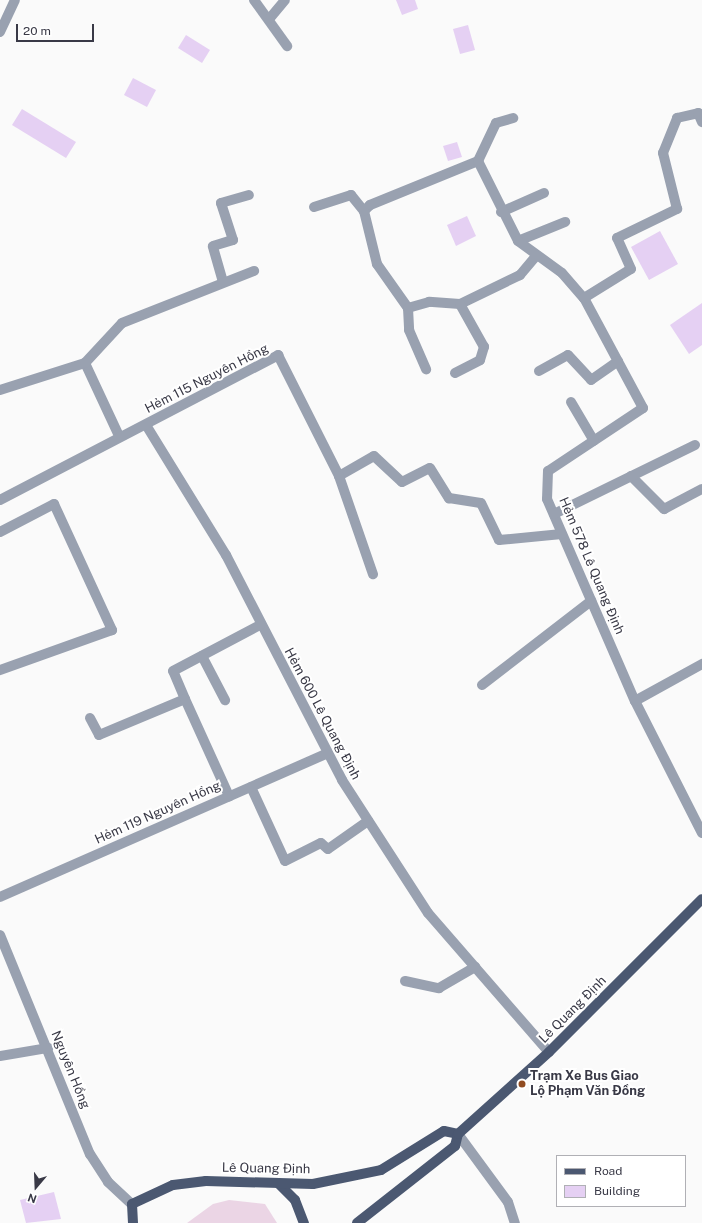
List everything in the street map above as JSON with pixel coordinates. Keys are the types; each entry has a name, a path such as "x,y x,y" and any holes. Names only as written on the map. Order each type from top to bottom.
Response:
{"main road":[{"name":"Lê Quang Định","path":"357,1223 455,1146 458,1134 549,1052 702,899"},
{"name":"Lê Quang Định","path":"132,1204 157,1191 189,1182 313,1184 381,1170 444,1132 458,1134"},
{"path":"278,1183 295,1200 304,1223"},
{"path":"132,1204 133,1223"}],"street":[{"path":"0,32 15,0"},
{"path":"254,0 270,18 286,46"},
{"path":"270,18 285,0"},
{"path":"584,298 631,269 617,238 678,209 663,153 677,118 698,113 702,122"},
{"path":"364,211 478,161 496,123 513,118"},
{"name":"Hẻm 578 Lê Quang Định","path":"478,161 501,212 518,242 562,273 584,298 643,408 548,471 547,499 635,701 702,833"},
{"path":"501,212 544,193"},
{"path":"223,282 213,246 233,240 221,203 249,195"},
{"path":"314,207 351,195 364,211 376,264 408,308 409,330 426,368"},
{"path":"518,242 565,222"},
{"path":"408,308 429,302 460,304 520,275 536,256"},
{"path":"0,390 85,363 122,323 254,271"},
{"path":"455,373 480,360 484,348 460,304"},
{"name":"Hẻm 115 Nguyên Hồng","path":"0,500 120,436 146,425 278,355 339,476 373,574"},
{"path":"539,371 568,355 592,380 618,361"},
{"path":"85,363 120,436"},
{"path":"571,402 594,441"},
{"name":"Hẻm 600 Lê Quang Định","path":"146,425 226,555 260,626 326,754 368,821 428,913 549,1052"},
{"path":"554,514 695,445"},
{"path":"339,476 374,456 402,482 430,468 449,498 481,503 500,540 562,534"},
{"path":"631,476 664,509 702,489"},
{"path":"0,532 54,504 112,630 0,670"},
{"path":"482,685 591,601"},
{"path":"229,796 173,670 260,626"},
{"path":"202,656 225,700"},
{"path":"635,701 702,664"},
{"path":"90,718 99,735 185,699"},
{"name":"Hẻm 119 Nguyên Hồng","path":"0,897 326,754"},
{"path":"251,787 285,861 321,843 328,849 368,821"},
{"name":"Nguyên Hồng","path":"0,935 48,1048 90,1154 108,1182 132,1204"},
{"path":"406,981 439,988 475,967"},
{"path":"0,1056 48,1048"},
{"path":"458,1134 508,1202 515,1223"}],"shaded area":[{"path":"229,1200 265,1204 277,1223 187,1223 213,1204"}],"building":[{"path":"396,0 415,0 418,9 402,15"},
{"path":"468,25 475,50 460,54 453,29"},
{"path":"186,35 210,50 202,63 178,48"},
{"path":"133,78 156,90 147,107 124,95"},
{"path":"22,109 76,142 66,158 12,125"},
{"path":"457,142 462,157 448,161 443,146"},
{"path":"467,216 476,236 456,246 447,225"},
{"path":"660,231 678,264 649,280 631,247"},
{"path":"702,303 702,345 689,354 670,325"},
{"path":"54,1192 61,1219 26,1223 20,1200"}],"place":[{"name":"Trạm Xe Bus Giao Lộ Phạm Văn Đồng","path":"522,1084"}]}
